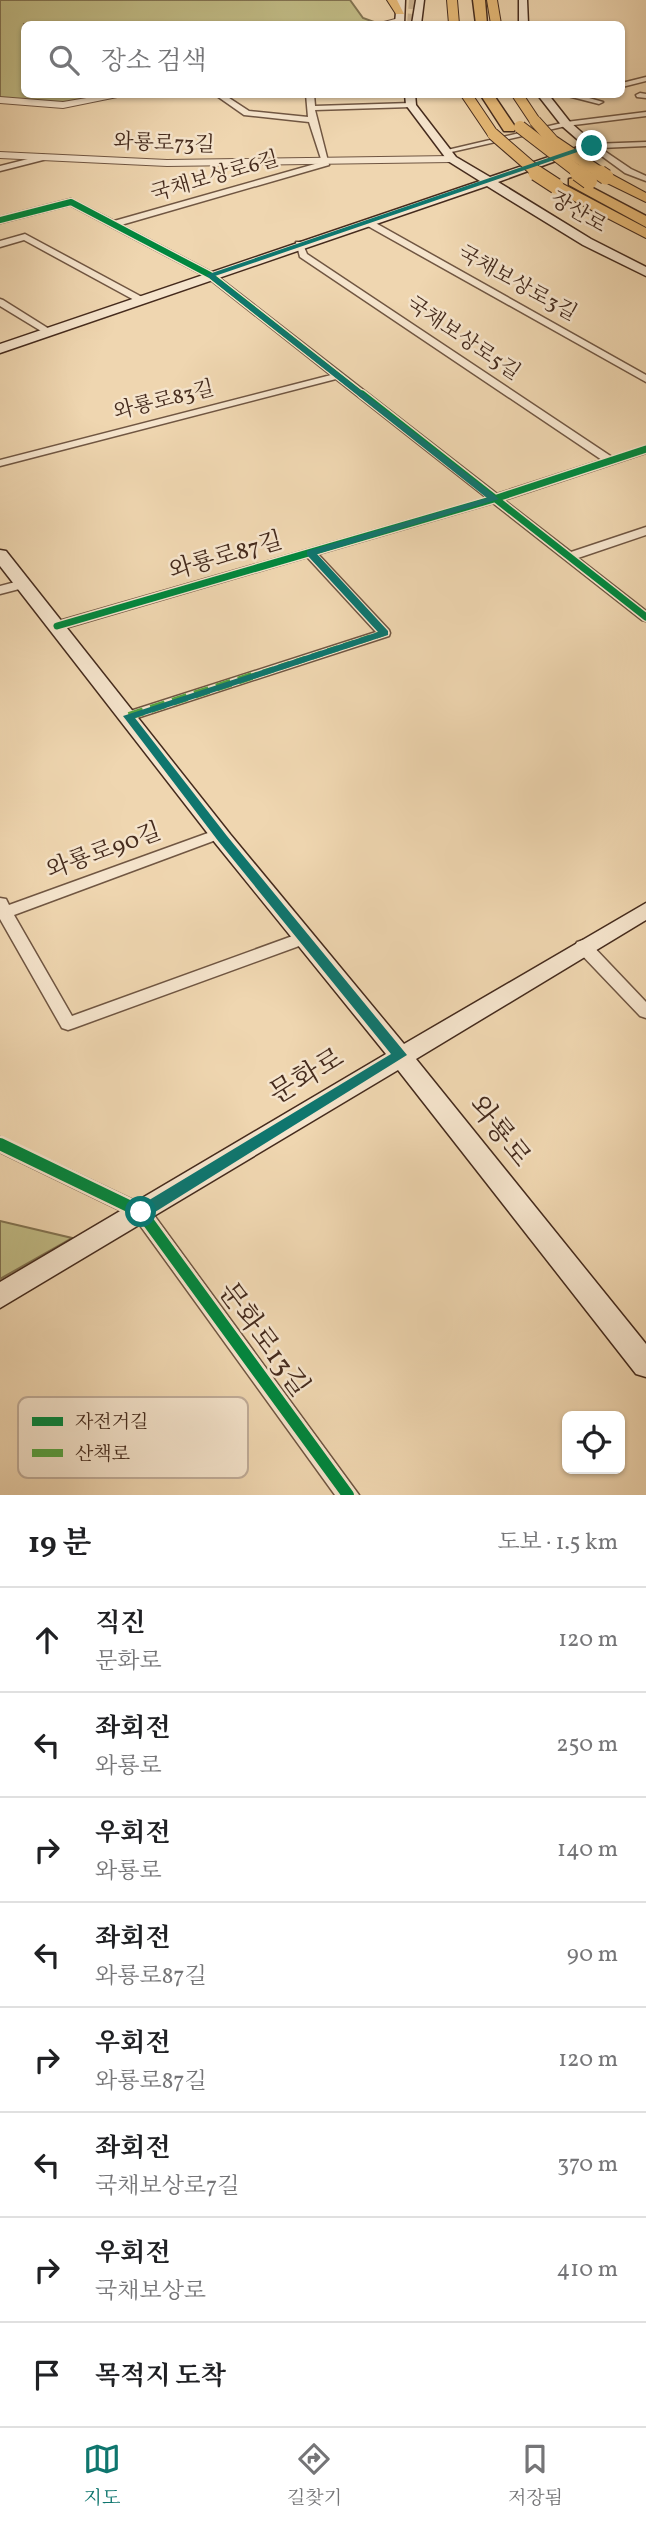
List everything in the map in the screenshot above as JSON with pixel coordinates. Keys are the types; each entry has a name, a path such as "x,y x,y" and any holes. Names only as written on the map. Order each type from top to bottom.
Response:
{"highway":[{"path":"392,0 400,14"},
{"path":"470,0 472,21"},
{"path":"479,0 482,21"},
{"path":"492,0 496,21"},
{"path":"450,2 453,21"},
{"path":"469,98 493,134 533,170 556,186 646,234"},
{"path":"489,98 551,167 646,212"},
{"path":"500,98 515,128"},
{"path":"520,98 553,141 606,177 646,198"},
{"path":"581,181 646,222"}],"main road":[{"path":"415,21 420,0"},
{"path":"523,0 524,21"},
{"path":"545,98 566,124 592,146"},
{"name":"장산로","path":"410,100 450,155 489,183 587,242 646,272"},
{"path":"0,349 299,244 489,183 592,146"},
{"name":"와룡로","path":"0,555 219,834 400,1055 646,1365"},
{"name":"문화로","path":"0,1296 646,910"}],"street":[{"path":"625,84 644,80"},
{"path":"0,100 64,106 107,98"},
{"path":"223,98 247,113 312,120"},
{"path":"311,98 314,108 312,120 326,163"},
{"path":"581,98 599,102"},
{"path":"603,98 597,105 610,117"},
{"path":"314,108 410,100"},
{"name":"와룡로73길","path":"0,155 167,163 326,163 450,155 566,124 646,114"},
{"path":"592,146 646,144"},
{"path":"592,146 628,172 646,179"},
{"path":"0,169 44,157"},
{"name":"국채보상로6길","path":"114,224 326,163"},
{"name":"국채보상로6길","path":"0,220 71,202 209,275 646,617"},
{"name":"국채보상로3길","path":"369,223 646,379"},
{"path":"0,244 25,237 139,299"},
{"name":"국채보상로5길","path":"299,244 303,255 611,461"},
{"path":"0,302 49,332"},
{"name":"와룡로83길","path":"0,463 337,376"},
{"name":"와룡로87길","path":"57,626 494,499 645,450"},
{"path":"571,556 646,531"},
{"name":"와룡로87길","path":"128,716 384,633 310,553"},
{"path":"0,590 23,584"},
{"name":"와룡로90길","path":"2,910 219,834"},
{"path":"2,910 68,1024 304,938"},
{"path":"583,946 646,1012"},
{"path":"0,1144 141,1212"},
{"name":"문화로13길","path":"141,1212 348,1495"}],"shaded area":[{"path":"0,0 350,0 363,18 371,21 21,21 21,98 100,98 62,104 0,98"},
{"path":"0,1221 72,1238 0,1279"}],"tunnel":[{"path":"412,21 414,0"}],"marked path":[{"path":"129,716 384,633 310,553"}],"cycle path":[{"path":"0,220 71,202 210,275 646,617"},
{"path":"57,626 494,499 646,449"},
{"path":"0,1144 141,1212 348,1495"}],"route":[{"path":"141,1212 400,1055 223,839 128,716 384,633 310,553 494,499 209,275 489,183 574,150 592,146"}]}
